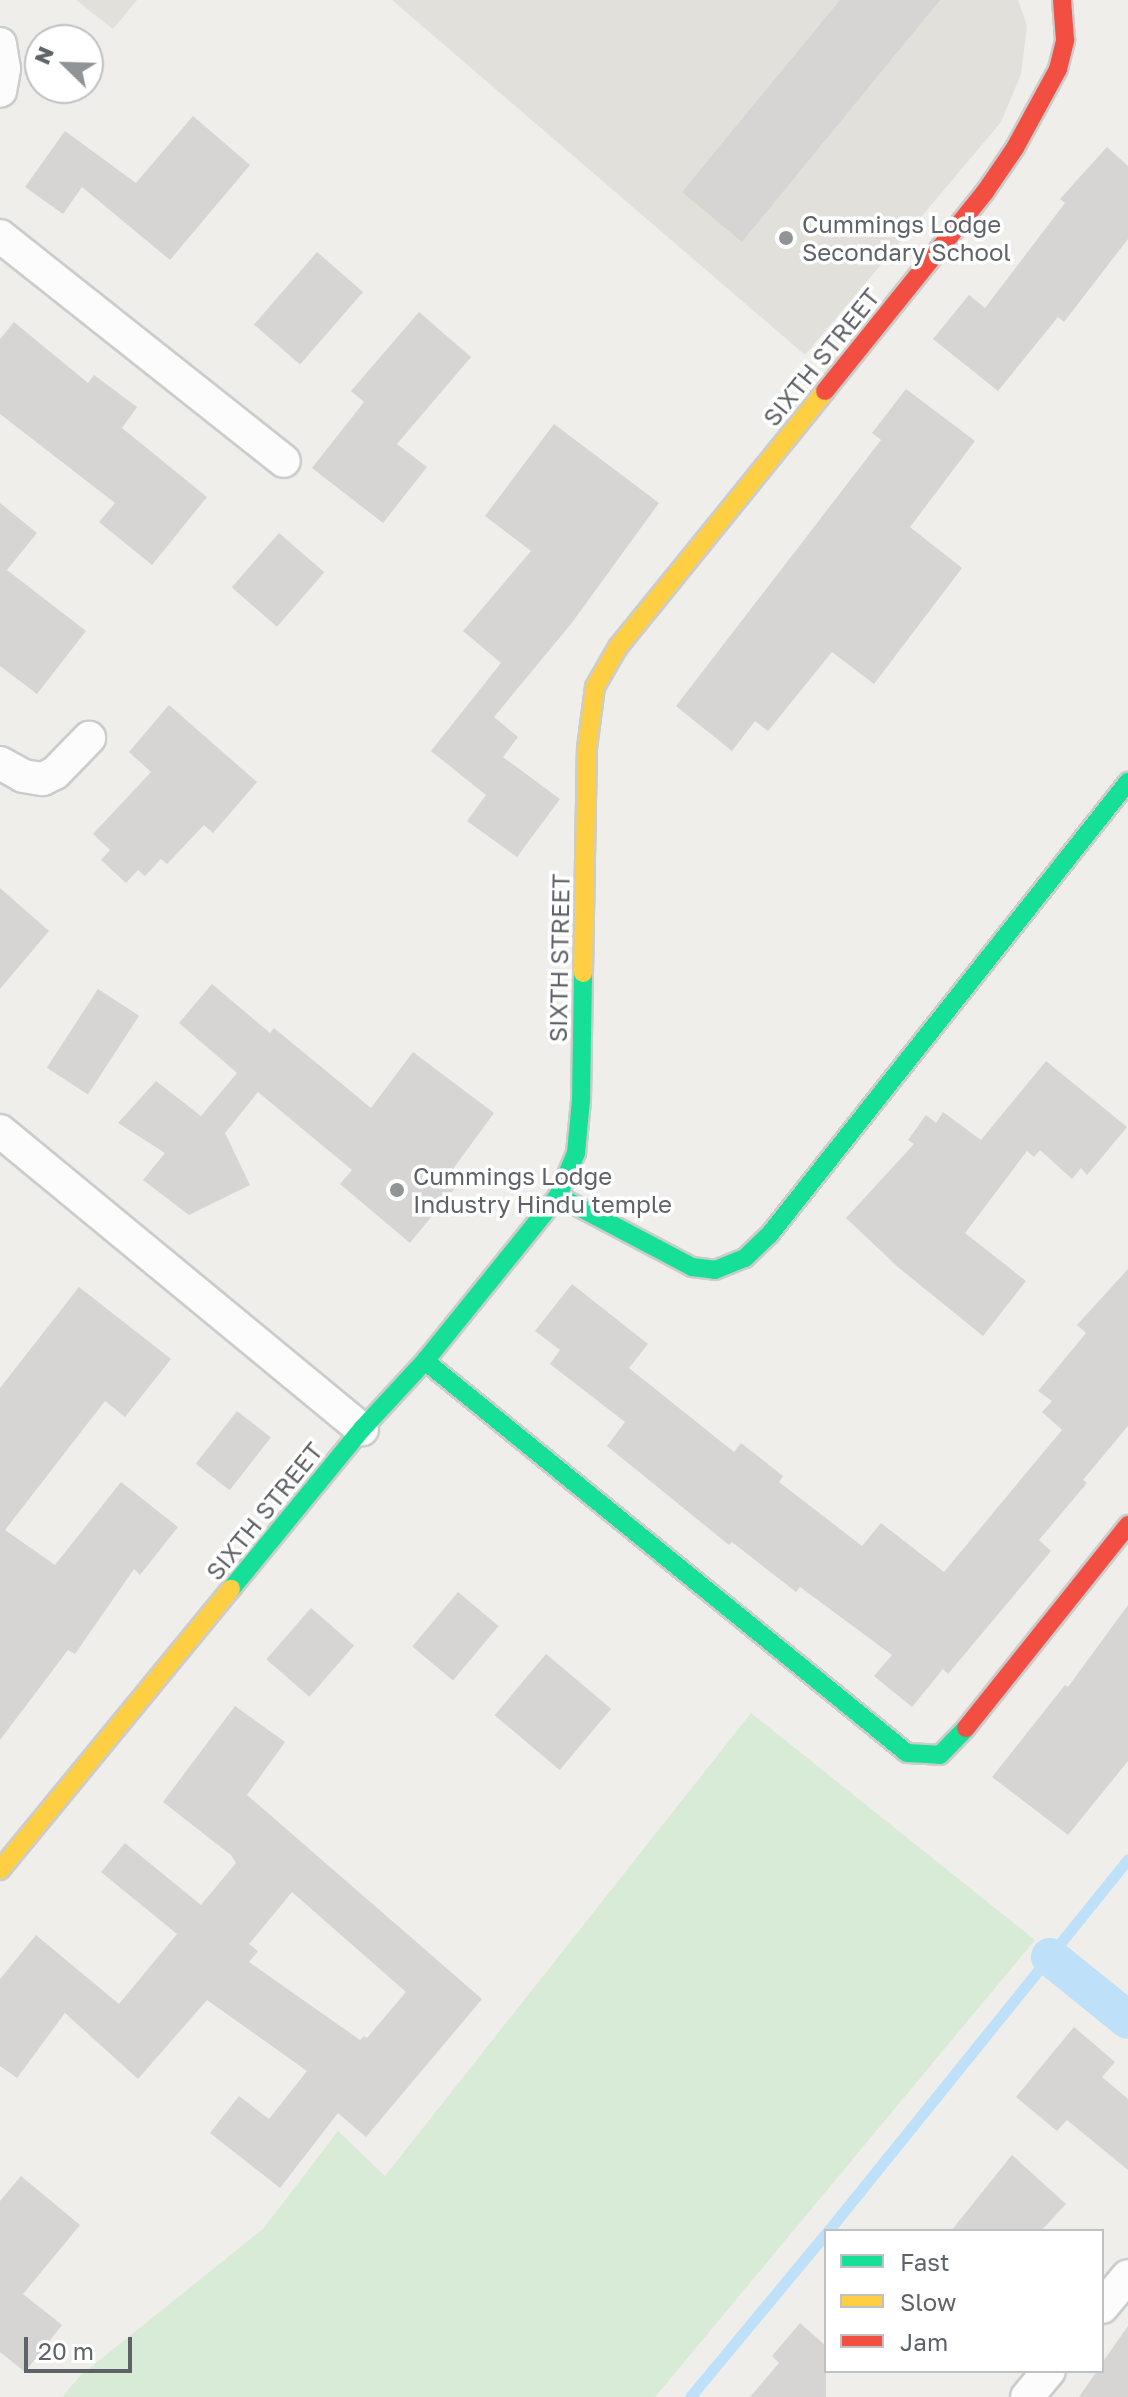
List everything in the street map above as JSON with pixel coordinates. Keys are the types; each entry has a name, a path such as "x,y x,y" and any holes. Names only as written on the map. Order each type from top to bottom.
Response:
{"street":[{"name":"SIXTH STREET","path":"0,1870 362,1429 425,1361 558,1196 576,1153 581,1100 587,748 595,687 618,647 1008,159 1058,69 1065,40 1062,0"},
{"path":"0,44 4,69 0,91"},
{"path":"0,236 284,461"},
{"path":"0,763 23,776 43,779 55,773 89,738"},
{"path":"558,1196 692,1267 715,1270 745,1258 770,1234 1128,782"},
{"path":"0,1131 362,1429"},
{"path":"425,1361 907,1753 940,1755 950,1748 1128,1525"},
{"path":"1104,2305 1128,2276"},
{"path":"1027,2397 1047,2373"}],"shaded area":[{"path":"76,0 137,0 113,29"},
{"name":"Cummings Lodge Secondary School","path":"392,0 1018,0 1027,26 1021,74 1001,122 805,355"}],"green space":[{"path":"751,1713 1035,1940 655,2397 62,2397 81,2375 263,2229 338,2131 385,2176"}],"building":[{"name":"Cummings Lodge Secondary School","path":"840,0 940,0 742,242 682,192"},
{"path":"193,116 250,165 170,260 82,187 63,214 25,187 65,131 136,183"},
{"path":"1107,147 1128,166 1128,239 1064,322 1058,317 998,391 933,339 969,295 985,308 1065,203 1060,199"},
{"path":"317,252 363,292 300,364 254,324"},
{"path":"419,312 471,357 397,444 427,467 383,523 312,468 364,402 351,391"},
{"path":"14,322 88,383 94,375 137,407 122,428 207,497 152,565 99,522 115,503 0,414 0,339"},
{"path":"906,389 975,441 910,527 962,568 874,684 832,652 768,731 755,721 732,751 676,706 881,440 872,433"},
{"path":"554,424 659,503 571,624 494,717 518,737 503,757 560,799 517,857 467,821 486,795 431,751 501,663 463,631 531,551 485,516"},
{"path":"0,503 37,533 7,570 86,631 37,694 0,666"},
{"path":"279,533 324,572 277,627 232,587"},
{"path":"169,705 257,782 213,833 204,825 167,864 161,859 145,876 138,870 126,883 101,860 110,850 93,834 151,772 129,752"},
{"path":"0,888 49,931 0,989"},
{"path":"212,984 270,1033 274,1028 371,1108 413,1052 494,1113 450,1173 460,1182 410,1243 340,1184 352,1170 258,1092 225,1133 250,1185 189,1215 143,1180 165,1153 118,1123 156,1081 201,1116 237,1073 179,1023"},
{"path":"98,989 139,1016 88,1095 47,1068"},
{"path":"1046,1061 1127,1127 1087,1175 1081,1168 1072,1179 1040,1150 1034,1157 1027,1151 965,1233 1026,1281 983,1336 899,1268 846,1218 914,1144 908,1140 926,1115 936,1123 943,1112 981,1140"},
{"path":"1128,1269 1128,1426 1083,1480 1087,1483 1039,1540 1051,1551 948,1674 943,1669 912,1707 874,1676 892,1655 800,1587 796,1592 732,1542 729,1545 607,1446 625,1422 550,1364 560,1350 535,1331 572,1284 648,1344 629,1368 734,1452 741,1443 783,1476 779,1482 862,1546 881,1523 944,1572 1062,1430 1042,1412 1052,1401 1038,1391 1086,1333 1077,1325"},
{"path":"79,1287 171,1359 125,1417 105,1401 5,1530 55,1565 121,1482 178,1527 140,1575 134,1569 75,1654 68,1650 0,1740 0,1388"},
{"path":"237,1411 271,1437 230,1490 196,1464"},
{"path":"458,1592 499,1626 453,1680 412,1646"},
{"path":"1128,1605 1128,1761 1068,1835 992,1777 1065,1685 1068,1687"},
{"path":"311,1608 354,1645 309,1697 266,1659"},
{"path":"546,1654 611,1709 560,1770 495,1715"},
{"path":"235,1706 285,1742 247,1795 482,1999 366,2137 338,2113 280,2188 210,2133 239,2096 269,2119 307,2071 207,2000 138,2079 65,2013 17,2078 0,2066 0,1979 36,1935 119,2004 177,1934 101,1872 125,1843 201,1905 236,1863 231,1855 163,1802","holes":["292,1892 406,1992 367,2038 364,2036 360,2040 249,1962 258,1951 249,1944"]},
{"path":"1074,2027 1115,2062 1102,2077 1128,2099 1128,2170 1067,2120 1057,2131 1016,2097"},
{"path":"1012,2155 1066,2204 1043,2229 953,2229"},
{"path":"21,2176 80,2225 23,2294 62,2325 25,2372 0,2352 0,2201"},
{"path":"800,2323 824,2344 826,2397 750,2397 779,2363 772,2356"},
{"path":"1128,2326 1128,2397 1079,2397 1096,2373 1104,2373 1104,2360"}],"waterway":[{"path":"830,2229 1128,1859"},
{"path":"1050,1957 1128,2020"},
{"path":"690,2397 824,2235"}],"traffic: fast":[{"path":"558,1196 692,1267 715,1270 745,1258 770,1234 1128,782"},
{"path":"231,1589 362,1429 425,1361 558,1196 576,1153 581,1100 583,973"},
{"path":"425,1361 907,1753 940,1755 966,1728"}],"traffic: slow":[{"path":"583,973 587,748 595,687 618,647 825,391"},
{"path":"0,1870 231,1589"}],"traffic: jam":[{"path":"825,391 985,192 1015,148 1058,69 1065,40 1062,0"},
{"path":"966,1728 1128,1525"}],"place":[{"name":"Cummings Lodge Secondary School","path":"786,238"},
{"name":"Cummings Lodge Industry Hindu temple","path":"397,1190"}]}
